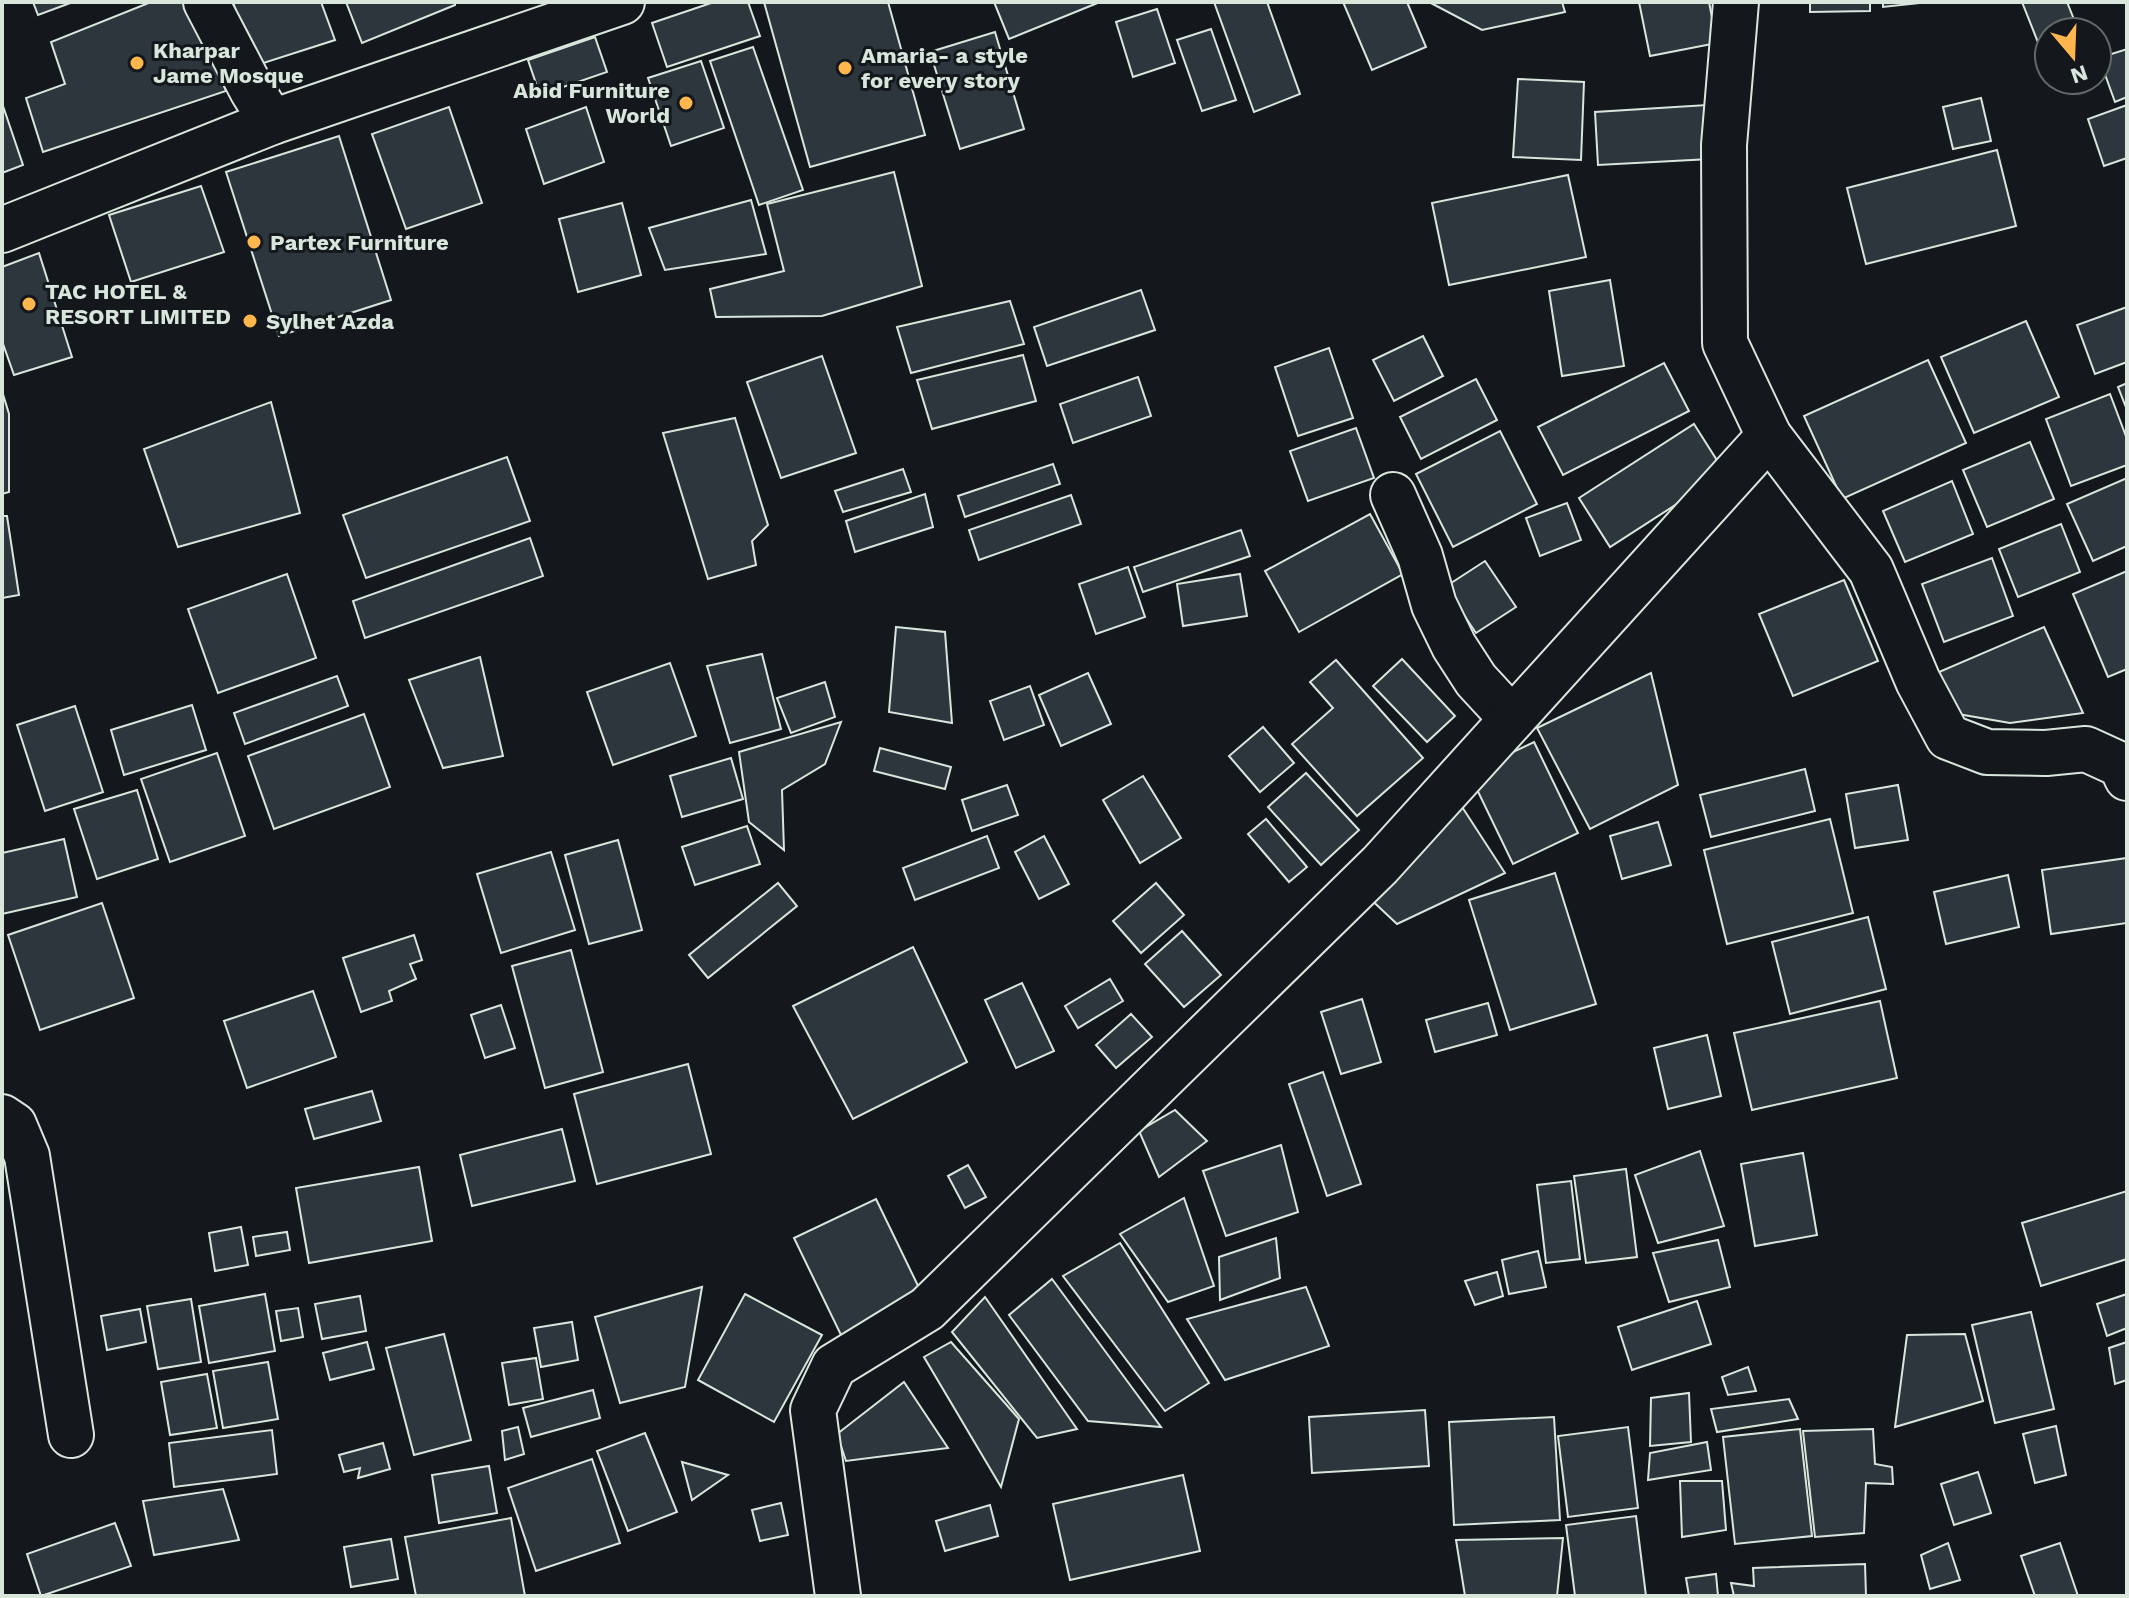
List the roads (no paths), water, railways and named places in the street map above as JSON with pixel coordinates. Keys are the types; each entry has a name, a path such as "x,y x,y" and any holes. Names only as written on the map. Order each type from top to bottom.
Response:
{"main road":[{"path":"206,2 231,53 272,122"},
{"path":"2,230 272,122 622,2"},
{"path":"1736,2 1724,145 1725,343 1769,436 1871,570 1918,681 1948,737 1987,752 2046,753 2086,749 2121,765 2127,778"},
{"path":"838,1596 813,1410 834,1366 927,1309 1380,865 1769,436"},
{"path":"1393,495 1420,556 1434,605 1454,646 1476,680 1512,719"},
{"path":"2,1117 14,1125 27,1156 71,1435"}],"place":[{"name":"Kharpar Jame Mosque","path":"137,63"},
{"name":"Amaria- a style for every story","path":"845,68"},
{"name":"Abid Furniture World","path":"686,103"},
{"name":"Partex Furniture","path":"254,242"},
{"name":"TAC HOTEL & RESORT LIMITED","path":"29,304"},
{"name":"Sylhet Azda","path":"250,321"}]}
